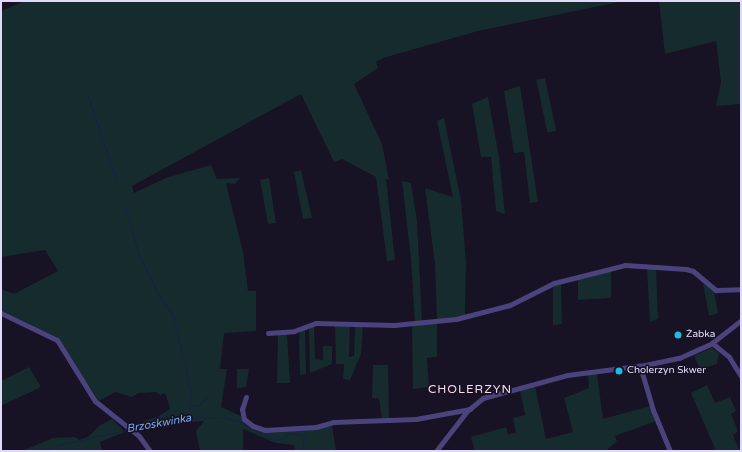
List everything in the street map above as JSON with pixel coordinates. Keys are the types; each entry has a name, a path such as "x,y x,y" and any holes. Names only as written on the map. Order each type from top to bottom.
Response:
{"street":[{"path":"268,333 294,331 316,323 394,325 463,318 510,305 554,283 625,265 686,269 693,271 716,290 741,289"},
{"path":"1,313 57,340 87,391 104,410 134,432 150,451"},
{"path":"436,451 470,409 483,398 517,387 572,374 640,366 678,358 712,343 741,320"},
{"path":"712,343 729,357 741,376"},
{"path":"640,366 653,410 670,451"},
{"path":"246,397 242,409 244,419 253,426 265,430 316,427 333,422 416,419 470,409"}],"green space":[{"path":"25,1 624,1 478,31 383,58 376,62 378,68 354,84 382,144 389,180 386,179 395,260 387,261 376,177 342,159 334,162 301,94 132,186 134,193 166,178 211,165 217,179 240,178 235,184 226,183 243,252 248,291 256,291 256,331 224,333 220,369 227,369 221,407 239,415 253,427 315,430 332,425 336,451 295,451 294,445 276,443 243,429 243,451 200,451 196,431 204,421 157,425 139,433 131,426 159,416 170,409 166,395 163,393 161,396 156,392 139,393 132,397 115,392 99,401 57,338 1,310 1,289 14,294 58,271 45,250 1,257 1,11"},
{"path":"659,1 741,1 741,104 716,106 721,82 716,41 665,54"},
{"path":"545,78 556,131 547,133 536,80"},
{"path":"520,86 538,202 530,203 524,152 514,153 504,91"},
{"path":"488,97 499,157 505,214 496,211 491,157 481,157 472,104"},
{"path":"444,118 461,200 466,262 465,316 437,320 435,264 425,188 453,197 437,121"},
{"path":"301,170 312,218 303,219 294,172"},
{"path":"269,178 276,223 268,224 260,180"},
{"path":"402,181 411,183 417,221 422,321 415,322 411,259"},
{"path":"656,267 658,319 650,322 647,269"},
{"path":"611,271 611,298 578,300 578,278"},
{"path":"561,282 562,324 553,325 553,285"},
{"path":"703,283 714,291 718,313 709,316"},
{"path":"437,323 437,357 427,358 429,387 413,389 412,325"},
{"path":"335,324 350,325 349,357 354,356 355,325 363,325 361,354 350,380 343,379 344,364 336,364"},
{"path":"314,325 315,359 323,360 323,346 332,346 332,364 310,373 309,327"},
{"path":"305,329 306,374 300,375 300,331"},
{"path":"287,334 290,383 277,383 278,335"},
{"path":"712,348 719,353 717,364 700,369 694,356"},
{"path":"373,365 388,365 389,418 382,419 379,398 372,398"},
{"path":"29,367 41,387 1,406 1,381"},
{"path":"237,369 249,369 246,387 237,388"},
{"path":"597,373 603,419 650,406 656,421 615,436 617,441 606,451 475,451 471,437 506,427 508,434 516,433 513,418 525,415 520,390 535,386 546,439 573,432 564,398 589,388 588,375"},
{"path":"707,385 715,403 730,397 736,411 731,414 738,431 733,435 740,451 716,451 691,393"},
{"path":"112,419 125,432 100,442 102,451 22,451 53,438 75,437 79,440 88,437 99,426"}],"waterway":[{"path":"88,96 117,182"},
{"path":"125,206 138,253 159,296 173,315 191,393 189,403 194,406 199,405 207,396"},
{"name":"Brzoskwinka","path":"132,428 181,418 222,417 236,420 274,440 283,438 290,433 304,435 302,451"},
{"name":"Brzoskwinka","path":"40,451 62,444 127,430"},
{"path":"558,446 558,451"}],"place":[{"name":"Żabka","path":"678,335"},
{"name":"Cholerzyn Skwer","path":"619,371"}],"district":[{"name":"CHOLERZYN","path":"470,390"}]}
